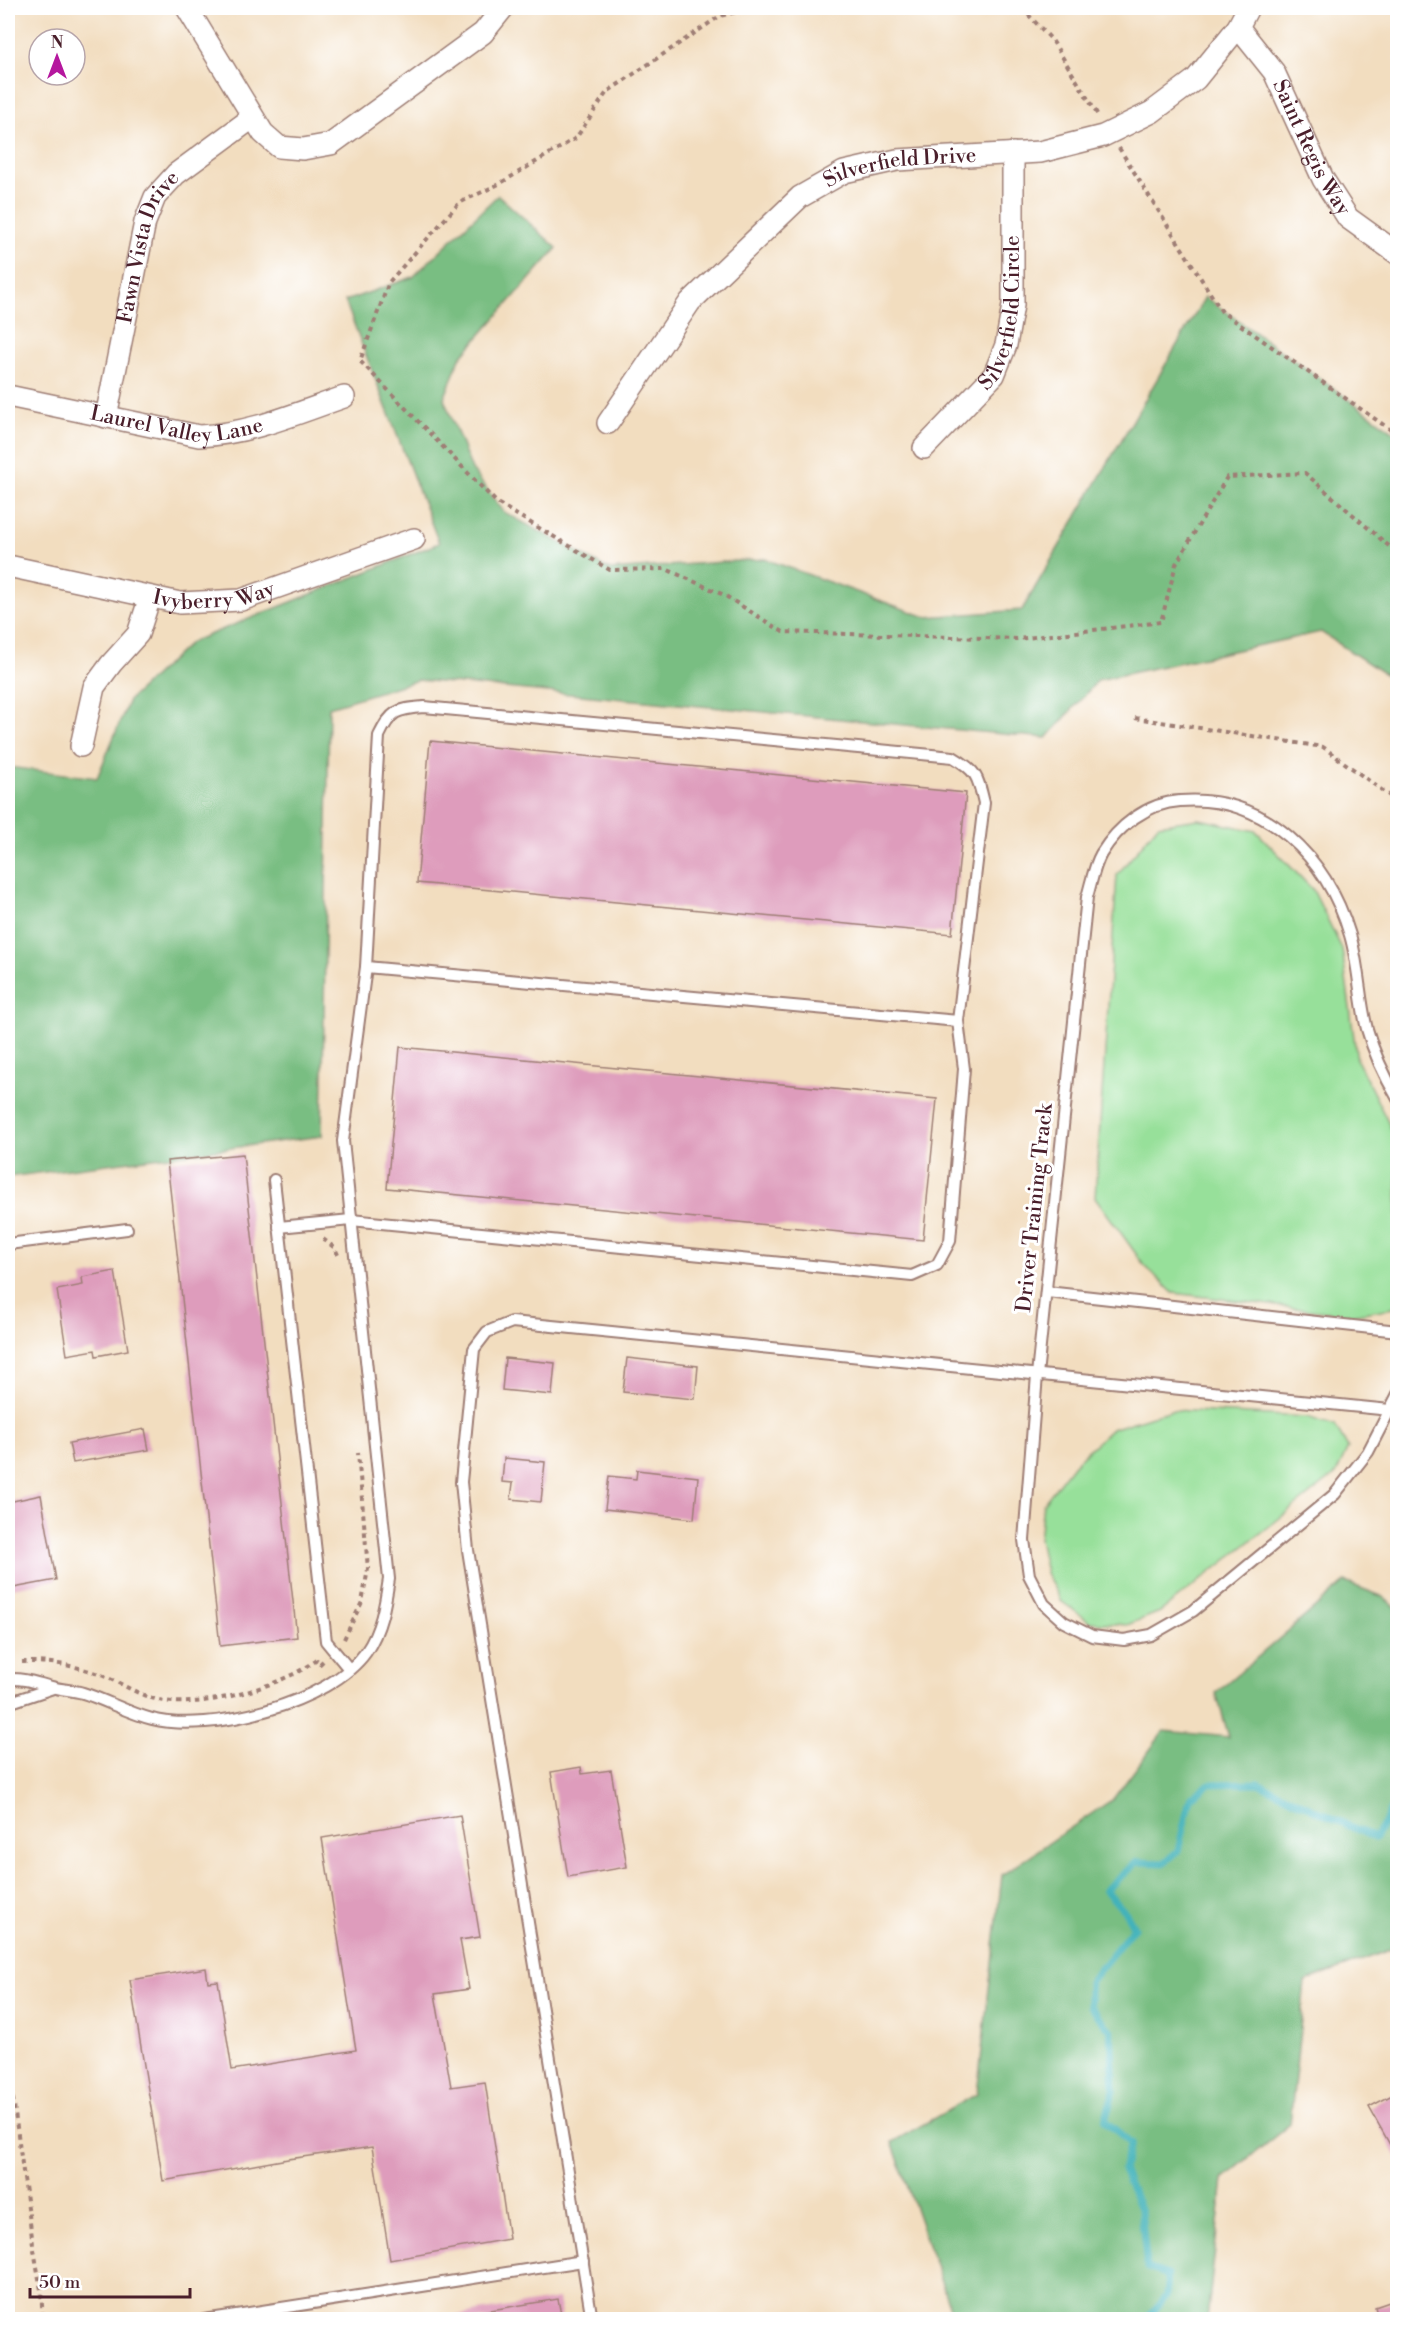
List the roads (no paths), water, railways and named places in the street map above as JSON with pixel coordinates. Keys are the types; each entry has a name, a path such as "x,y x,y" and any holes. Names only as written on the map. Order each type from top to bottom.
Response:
{"street":[{"path":"187,8 263,133 279,147 303,149 331,144 363,123 483,33 503,8"},
{"name":"Silverfield Drive","path":"608,423 690,302 800,196 844,172 897,160 1040,152 1109,133 1152,112 1196,79 1238,27 1248,8"},
{"name":"Saint Regis Way","path":"1238,27 1274,72 1323,179 1348,218 1398,254"},
{"name":"Fawn Vista Drive","path":"106,417 144,222 155,196 176,174 252,118"},
{"name":"Silverfield Circle","path":"924,448 994,375 1006,345 1013,305 1013,153"},
{"name":"Laurel Valley Lane","path":"8,396 199,436 225,435 345,397"},
{"name":"Ivyberry Way","path":"8,566 180,603 242,600 414,539"},
{"path":"81,746 94,687 138,634 150,597"}],"lane":[{"path":"8,1679 22,1678 53,1688 82,1693 152,1719 201,1724 245,1717 312,1695 335,1681 366,1653 383,1617 389,1579 351,1220 343,1141 366,967 379,736 388,718 404,708 424,707 953,757 970,766 979,781 984,803 958,1021 964,1068 951,1241 937,1265 912,1276 351,1220 279,1227"},
{"name":"Driver Training Track","path":"1398,1100 1380,1067 1367,1028 1351,937 1336,897 1311,860 1286,833 1255,812 1229,803 1202,799 1171,801 1146,809 1120,830 1100,856 1087,897 1037,1375 1024,1540 1029,1575 1044,1604 1064,1623 1092,1636 1124,1640 1151,1635 1193,1611 1335,1494 1368,1452 1398,1394"},
{"path":"366,967 958,1021"},
{"path":"274,1180 326,1641 350,1669"},
{"path":"8,1244 127,1229"},
{"path":"1047,1292 1398,1331"},
{"path":"592,2319 468,1550 461,1482 474,1349 487,1332 512,1322 1390,1410"},
{"path":"8,1703 53,1688"},
{"path":"204,2319 583,2260"}],"waterway":[{"path":"1146,2320 1166,2296 1168,2275 1147,2268 1141,2211 1123,2170 1131,2143 1105,2121 1114,2090 1111,2031 1090,2006 1090,1982 1134,1927 1126,1913 1105,1890 1137,1862 1164,1863 1178,1851 1190,1798 1209,1784 1258,1783 1375,1838 1398,1799"}]}
